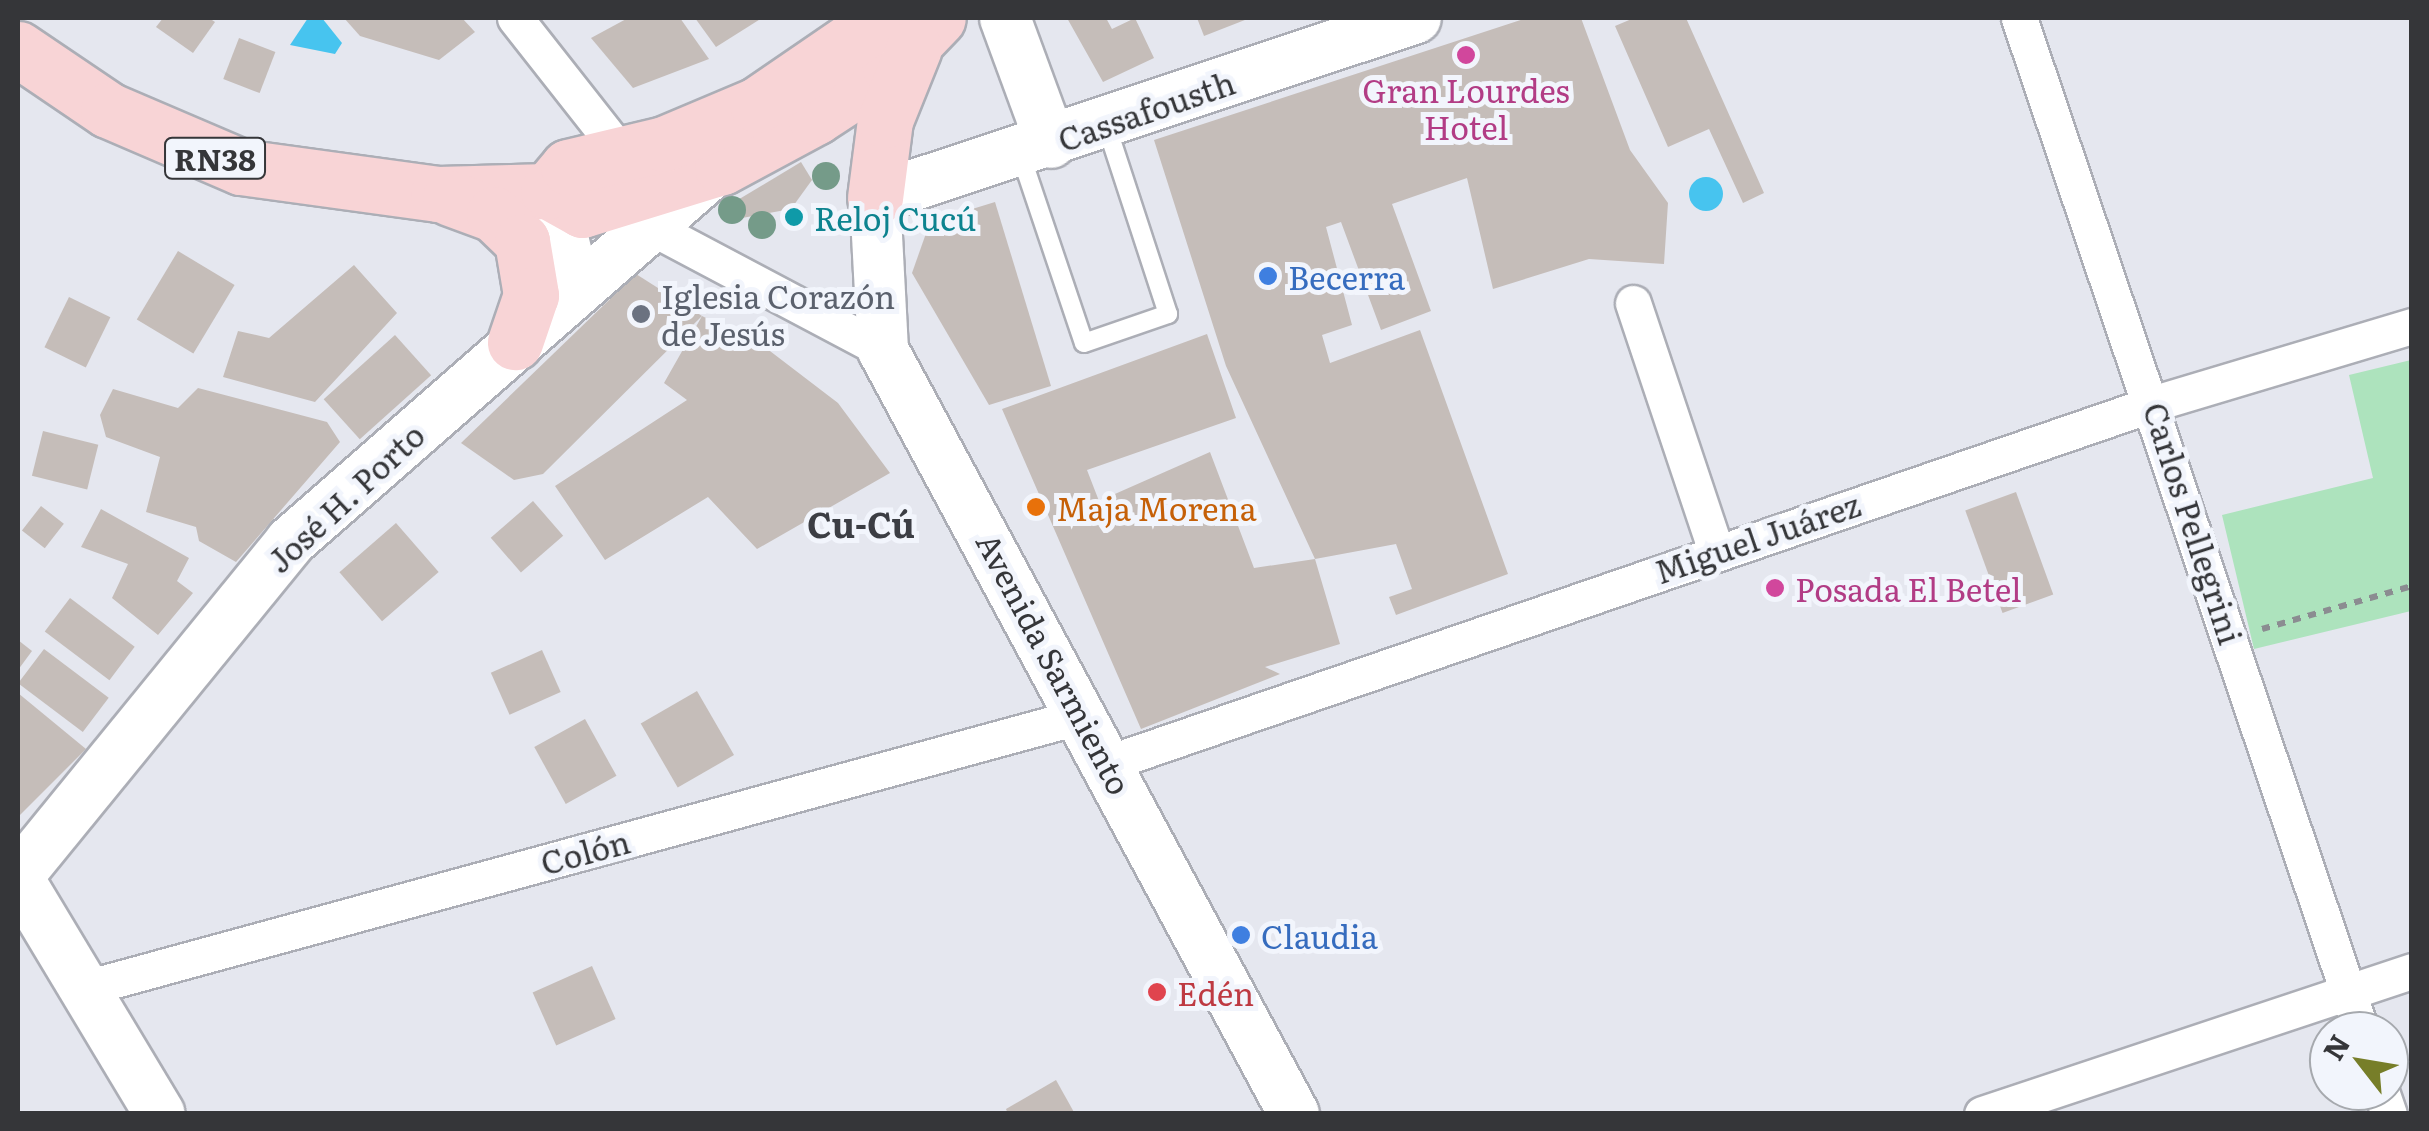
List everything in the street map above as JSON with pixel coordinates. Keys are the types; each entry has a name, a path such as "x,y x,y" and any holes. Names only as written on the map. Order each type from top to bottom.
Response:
{"main road":[{"path":"1006,18 1035,148"},
{"name":"Cassafousth","path":"875,198 1035,148 1416,18"},
{"path":"534,325 567,254 557,212 534,192 568,168 623,155 757,105 915,25"},
{"path":"875,198 885,120 915,25"},
{"name":"RN38","path":"18,49 108,110 241,167 438,194 534,192 582,210 722,167 774,139 915,25"},
{"path":"774,139 843,131 875,198"},
{"name":"José H. Porto","path":"18,877 290,542 647,225 722,167"},
{"path":"438,194 494,214 522,241 534,325"},
{"name":"Avenida Sarmiento","path":"875,198 883,350 1294,1114"},
{"path":"18,877 89,987 160,1114"}],"street":[{"path":"514,18 623,155"},
{"name":"Carlos Pellegrini","path":"2019,18 2155,402 2354,1011"},
{"path":"647,225 883,350"},
{"path":"1633,303 1716,551"},
{"name":"Miguel Juárez","path":"1108,763 2155,402 2412,326"},
{"name":"Colón","path":"89,987 1081,716"},
{"path":"1982,1114 2412,971"}],"lane":[{"path":"1035,148 1084,343 1168,314 1106,124"}],"path":[{"path":"2232,638 2412,586"}],"green space":[{"path":"2411,360 2411,611 2254,649 2222,515 2373,478 2349,375"}],"water":[{"path":"308,18 322,18 342,43 335,54 290,45"},
{"path":"1706,177 1718,182 1723,194 1718,206 1706,211 1694,206 1689,194 1694,182"}],"building":[{"path":"163,18 209,18 215,22 193,53 156,27"},
{"path":"344,18 462,18 475,32 439,60 360,36"},
{"path":"628,18 680,18 709,59 633,88 591,38"},
{"path":"695,18 762,18 716,47"},
{"path":"1067,18 1106,18 1112,29 1135,18 1154,58 1103,82"},
{"path":"1197,18 1250,18 1204,36"},
{"path":"1527,18 1581,18 1630,150 1668,203 1664,264 1589,259 1493,289 1467,178 1392,204 1431,311 1381,330 1341,222 1326,227 1352,325 1322,335 1330,363 1420,330 1508,574 1396,615 1389,597 1412,589 1396,544 1315,559 1226,366 1154,140"},
{"path":"1634,18 1686,18 1764,193 1743,203 1709,129 1668,147 1615,26"},
{"path":"239,38 275,52 260,93 223,79"},
{"path":"801,162 812,180 791,209 742,218 736,201"},
{"path":"995,202 1051,386 989,405 912,273 930,222"},
{"path":"178,251 235,285 193,354 137,320"},
{"path":"354,265 397,313 315,402 223,377 238,331 269,338"},
{"path":"636,274 702,316 543,474 514,480 461,443"},
{"path":"69,297 110,317 86,367 44,347"},
{"path":"702,316 766,348 838,403 890,473 757,549 708,497 605,560 555,486 687,400 664,383"},
{"path":"1207,334 1236,418 1087,470 1099,501 1210,452 1254,568 1315,559 1340,644 1265,667 1280,674 1141,729 1002,409"},
{"path":"395,335 431,375 360,439 324,399"},
{"path":"198,388 327,422 340,442 236,562 199,541 196,527 146,512 160,457 106,437 100,415 113,389 178,408"},
{"path":"43,431 98,445 87,489 32,476"},
{"path":"2016,492 2053,594 2003,613 1965,510"},
{"path":"533,501 563,536 521,572 491,538"},
{"path":"41,506 64,524 45,548 22,530"},
{"path":"101,509 189,558 177,581 193,593 158,635 112,598 128,564 81,547"},
{"path":"396,523 439,572 382,621 339,572"},
{"path":"70,598 135,647 109,680 45,632"},
{"path":"18,640 32,651 18,670"},
{"path":"44,649 109,698 83,732 18,683"},
{"path":"542,650 561,692 510,715 491,673"},
{"path":"697,691 734,755 678,788 641,724"},
{"path":"18,693 86,749 18,817"},
{"path":"585,719 617,776 566,804 534,747"},
{"path":"592,966 616,1019 556,1045 533,992"},
{"path":"1056,1080 1075,1114 1008,1114 1006,1109"}],"place":[{"name":"Gran Lourdes Hotel","path":"1466,55"},
{"name":"Reloj Cucú","path":"794,217"},
{"name":"Becerra","path":"1268,276"},
{"name":"Iglesia Corazón de Jesús","path":"641,314"},
{"name":"Maja Morena","path":"1036,507"},
{"name":"Posada El Betel","path":"1775,588"},
{"name":"Claudia","path":"1241,935"},
{"name":"Edén","path":"1157,992"}],"district":[{"name":"Cu-Cú","path":"861,523"}]}
